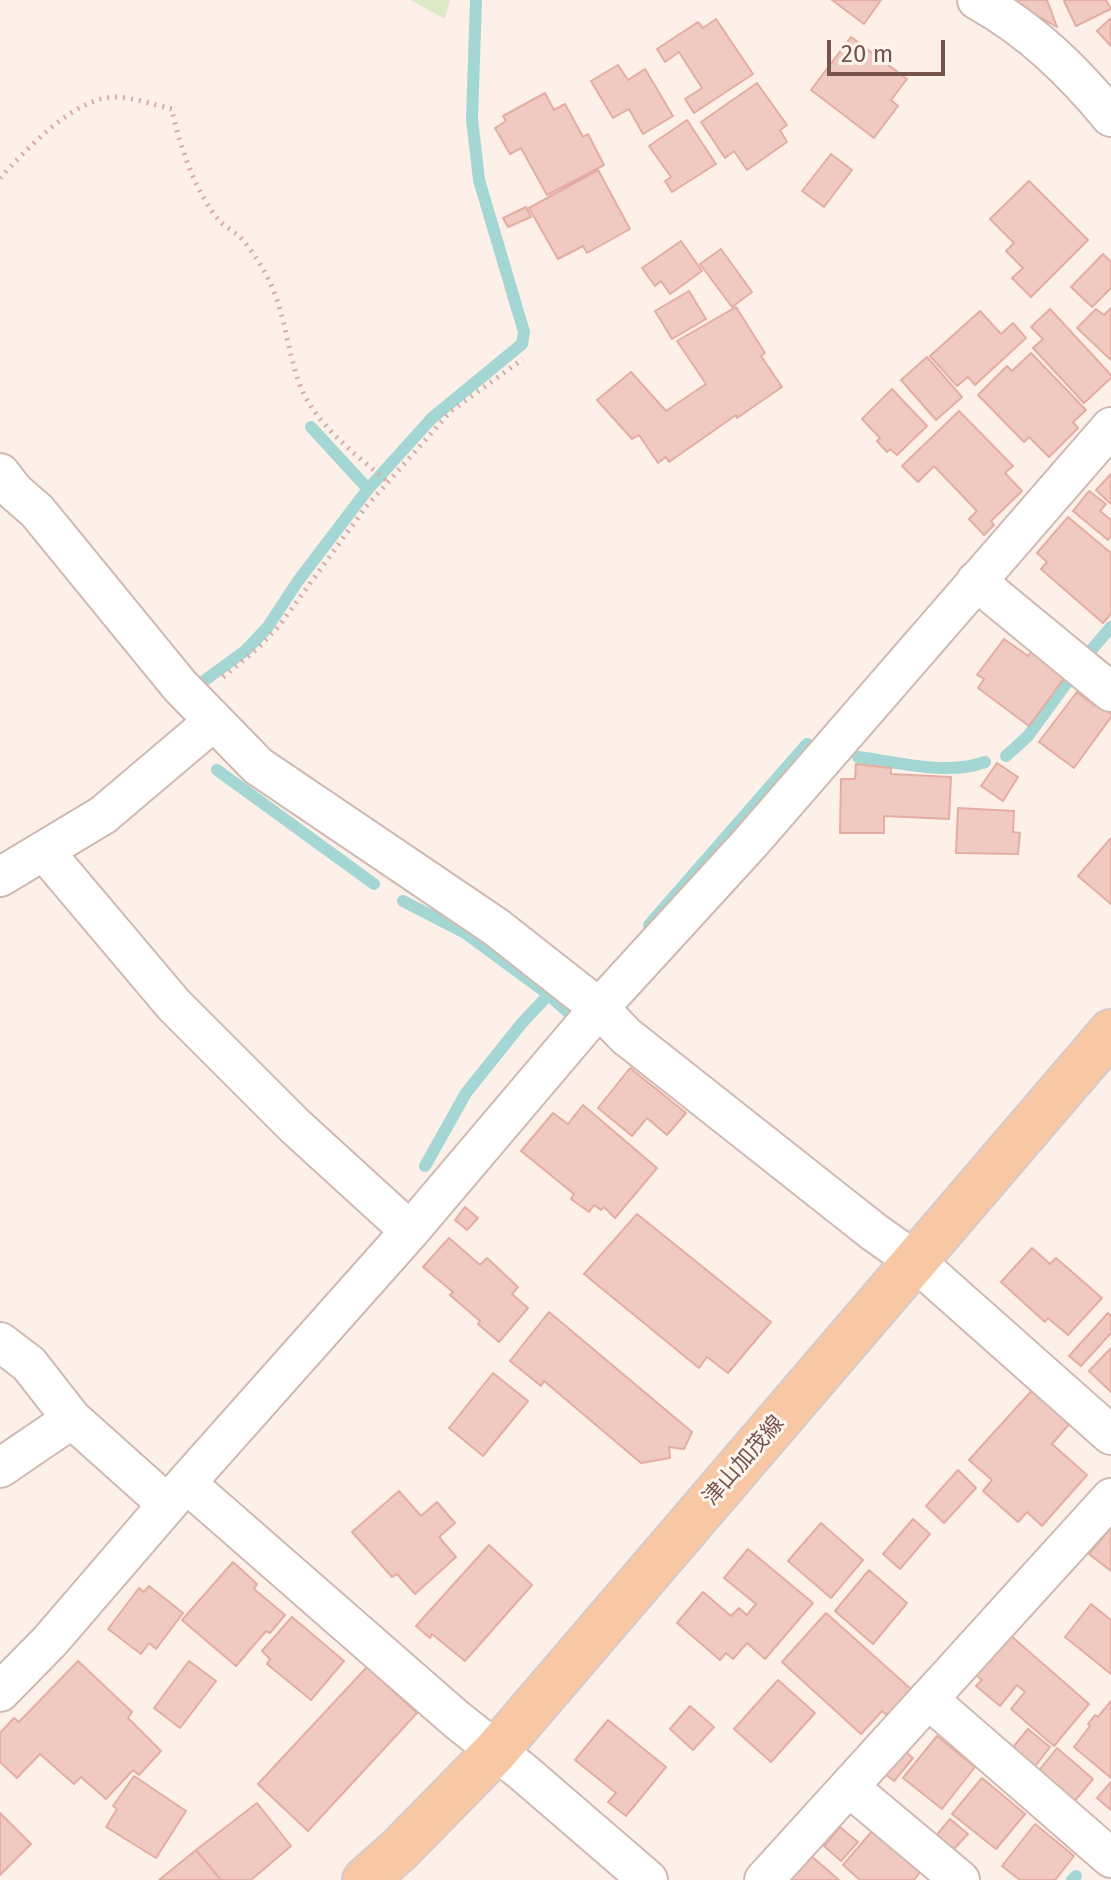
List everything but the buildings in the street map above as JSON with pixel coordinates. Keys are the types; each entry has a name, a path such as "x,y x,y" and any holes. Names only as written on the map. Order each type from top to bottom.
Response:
{"main road":[{"name":"津山加茂線","path":"365,1880 399,1850 495,1752 1111,1032"}],"street":[{"path":"977,0 1043,44 1077,76 1111,117"},
{"path":"0,1692 50,1641 410,1231 599,1008 750,843 1111,427"},
{"path":"0,473 14,491 37,511 180,686 258,766 496,927 599,1008 626,1036 915,1261 1111,1435"},
{"path":"976,581 1111,692"},
{"path":"205,711 103,815 14,861 174,1005 295,1126 410,1231"},
{"path":"0,1342 29,1364 72,1419 177,1494 524,1773 648,1880"},
{"path":"0,1468 72,1419"},
{"path":"764,1880 1111,1498"},
{"path":"928,1699 1111,1858"},
{"path":"849,1787 960,1880"}],"path":[{"path":"0,178 43,136 94,100 118,97 172,109 177,139 209,207 221,223 241,238 265,271 277,300 297,379 308,403 336,437 388,482"},
{"path":"205,711 279,626 365,508 451,411 523,359"}],"green space":[{"path":"410,0 450,0 445,19"}],"waterway":[{"path":"205,680 245,651 267,628 298,581 368,489 432,418 522,344 524,332 479,180 472,119 476,0"},
{"path":"311,427 368,489"},
{"path":"1088,654 1111,627"},
{"path":"1006,756 1028,736 1071,677"},
{"path":"649,925 807,744"},
{"path":"858,757 938,768 985,762"},
{"path":"217,770 374,884"},
{"path":"403,901 465,933 570,1014"},
{"path":"425,1166 466,1093 551,992"},
{"path":"1072,1880 1076,1876"}]}
